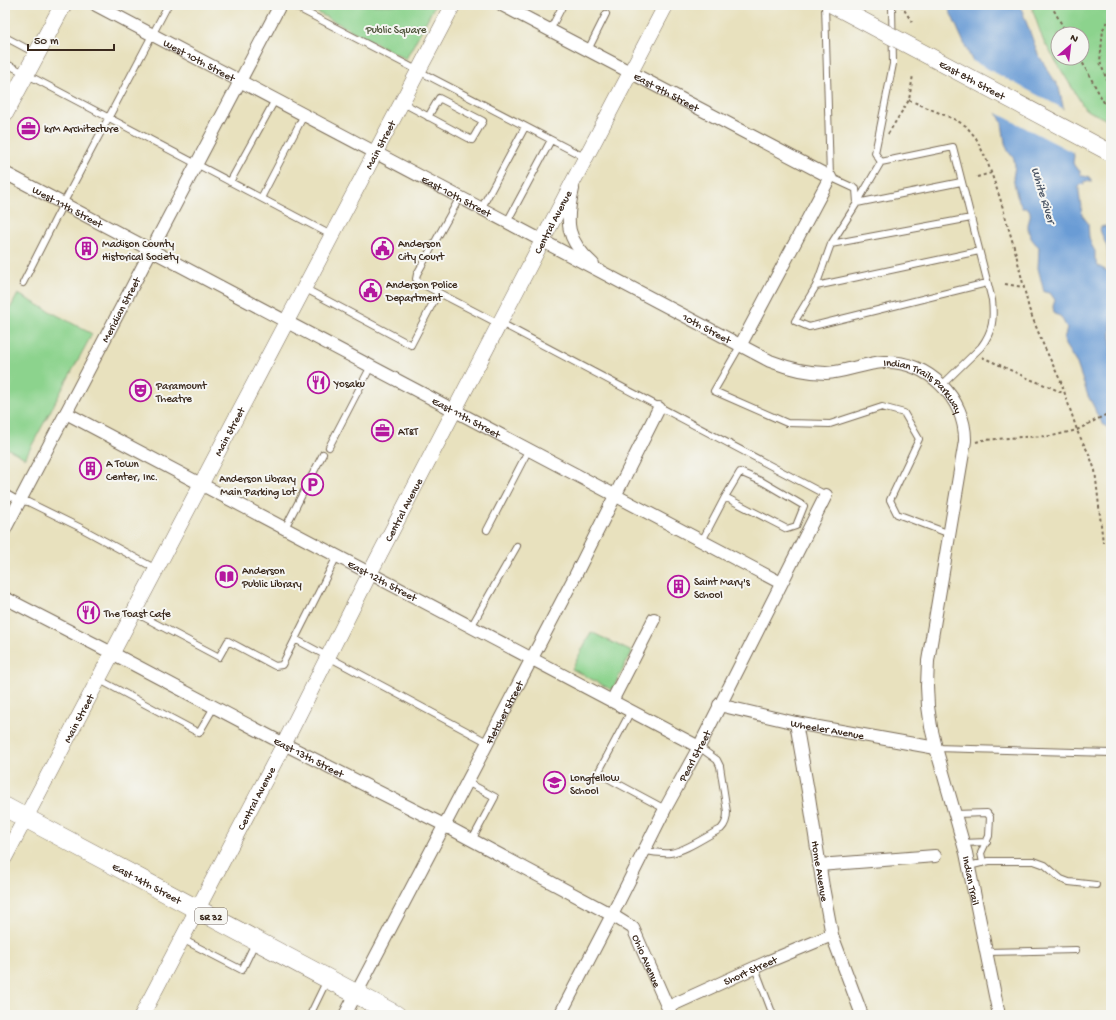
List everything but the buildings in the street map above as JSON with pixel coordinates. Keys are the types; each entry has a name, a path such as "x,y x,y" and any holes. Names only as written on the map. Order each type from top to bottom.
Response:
{"main road":[{"path":"5,113 63,5"},
{"name":"East 8th Street","path":"833,5 1111,154"},
{"name":"East 14th Street","path":"5,807 396,1015"}],"street":[{"name":"West 10th Street","path":"96,5 240,81"},
{"name":"Meridian Street","path":"5,529 280,5"},
{"name":"Main Street","path":"5,857 452,5"},
{"name":"East 9th Street","path":"502,5 830,178"},
{"name":"Central Avenue","path":"142,1015 284,744 370,573 666,5"},
{"name":"East 10th Street","path":"240,81 674,311"},
{"name":"West 11th Street","path":"5,173 151,250"},
{"path":"577,174 570,201 568,217 571,238 587,259 598,269 614,279"},
{"path":"740,346 830,178"},
{"name":"East 11th Street","path":"151,250 781,583"},
{"name":"10th Street","path":"674,311 740,346"},
{"name":"Indian Trails Parkway","path":"740,346 770,361 802,371 826,373 879,363 898,363 918,369 933,377 953,400 958,409 963,422 965,436 964,447 928,661 928,706 936,748"},
{"name":"Fletcher Street","path":"345,1015 575,576 659,408"},
{"name":"East 12th Street","path":"66,413 699,747"},
{"name":"Pearl Street","path":"560,1015 645,851 665,809 699,747 826,495"},
{"name":"East 13th Street","path":"5,598 284,744 444,825 612,915"},
{"path":"612,701 654,619"},
{"name":"Wheeler Avenue","path":"719,705 796,723 936,748"},
{"name":"Home Avenue","path":"796,723 832,935 862,1015"},
{"name":"Indian Trail","path":"936,748 969,866 999,1015"},
{"path":"819,865 935,856"},
{"name":"Ohio Avenue","path":"612,915 633,928 669,1011"},
{"name":"Short Street","path":"669,1011 755,968 832,935"}],"lane":[{"path":"23,283 168,5"},
{"path":"292,5 586,158"},
{"path":"550,30 563,5"},
{"path":"825,5 830,178 856,189 857,203"},
{"path":"881,162 875,153 894,64 892,5"},
{"path":"588,50 606,14"},
{"path":"5,37 37,54"},
{"path":"5,64 331,235"},
{"path":"401,102 472,140 483,121 439,98 428,116"},
{"path":"230,182 275,100"},
{"path":"261,198 304,115"},
{"path":"481,209 525,127"},
{"path":"507,222 551,140"},
{"path":"941,386 986,341 993,323 992,300 988,283 980,251 961,182 953,147 881,162 831,244 816,286 795,321 809,327 988,283"},
{"path":"857,203 961,182"},
{"path":"460,197 417,274 416,279 420,283 826,495"},
{"path":"831,244 971,218"},
{"path":"816,286 980,251"},
{"path":"303,288 411,345 438,293"},
{"path":"740,346 714,391 787,423 830,424 882,407 904,413 919,439 890,500 897,514 950,534"},
{"path":"329,447 371,366"},
{"path":"487,530 529,449"},
{"path":"285,528 323,454"},
{"path":"702,541 725,497 740,472 763,482 804,506 796,526 787,529 725,497"},
{"path":"5,494 20,501 28,502 79,527 156,569"},
{"path":"471,627 517,546"},
{"path":"133,612 219,657 228,640 275,666 282,665 337,556"},
{"path":"295,639 487,742"},
{"path":"98,679 199,733 214,707"},
{"path":"631,711 598,773 665,809"},
{"path":"645,851 670,853 681,850 721,829 725,825 727,812 720,766 717,760 699,747"},
{"path":"936,748 1111,753"},
{"path":"467,782 495,797 472,840"},
{"path":"955,814 987,813 990,817 989,836 981,853 983,863"},
{"path":"963,843 987,842"},
{"path":"969,866 1010,860 1034,861 1045,865 1061,879 1069,882 1096,885"},
{"path":"182,939 242,970 256,941"},
{"path":"986,952 1076,950"},
{"path":"755,968 773,1015"},
{"path":"310,1015 328,979"}],"path":[{"path":"901,5 912,22"},
{"path":"1051,5 1063,26"},
{"path":"1111,17 1103,29 1100,62 1111,91"},
{"path":"1084,66 1108,110 1111,134"},
{"path":"876,146 884,142 909,100 913,75"},
{"path":"909,100 956,120 966,126 976,138 987,161 1000,198 1030,309 1043,344 1061,382 1077,430 1095,470 1103,543"},
{"path":"977,176 991,173"},
{"path":"1005,284 1023,287"},
{"path":"974,354 1065,394"},
{"path":"964,447 983,440 1052,436 1077,430 1111,412"}],"green space":[{"name":"Public Square","path":"303,5 435,5 406,59"},
{"path":"1031,5 1111,5 1111,122 1085,109 1059,66 1090,66 1090,26 1050,26 1050,52 1043,40"},
{"path":"18,294 92,334 25,458 5,447 5,318"},
{"path":"591,632 632,652 612,690 572,669"}],"water":[{"name":"White River","path":"947,5 1020,5 1038,54 1059,88 1074,156 1073,163 1080,171 1080,174 1086,177 1088,176 1091,179 1091,182 1085,181 1084,185 1081,184 1079,186 1082,215 1088,223 1089,237 1095,251 1095,259 1098,266 1107,271 1109,269 1107,247 1100,230 1101,227 1104,226 1110,227 1111,436 1110,430 1103,424 1097,415 1088,396 1077,364 1065,345 1064,338 1067,328 1060,316 1054,314 1053,306 1055,300 1050,293 1044,292 1038,268 1039,247 1033,241 1029,233 1029,210 1028,208 1022,208 1017,196 1013,178 1015,166 1014,159 1008,151 1005,143 1002,123"}],"pier":[{"path":"969,59 1066,110 1076,154 995,112"}],"place":[{"name":"krM Architecture","path":"29,128"},
{"name":"Madison County Historical Society","path":"87,249"},
{"name":"Anderson City Court","path":"382,249"},
{"name":"Anderson Police Department","path":"370,290"},
{"name":"Yosaku","path":"319,383"},
{"name":"Paramount Theatre","path":"140,391"},
{"name":"AT&T","path":"382,431"},
{"name":"A Town Center, Inc.","path":"91,469"},
{"name":"Anderson Library Main Parking Lot","path":"312,484"},
{"name":"Anderson Public Library","path":"226,576"},
{"name":"Saint Mary's School","path":"679,587"},
{"name":"The Toast Cafe","path":"89,613"},
{"name":"Longfellow School","path":"554,783"}]}
